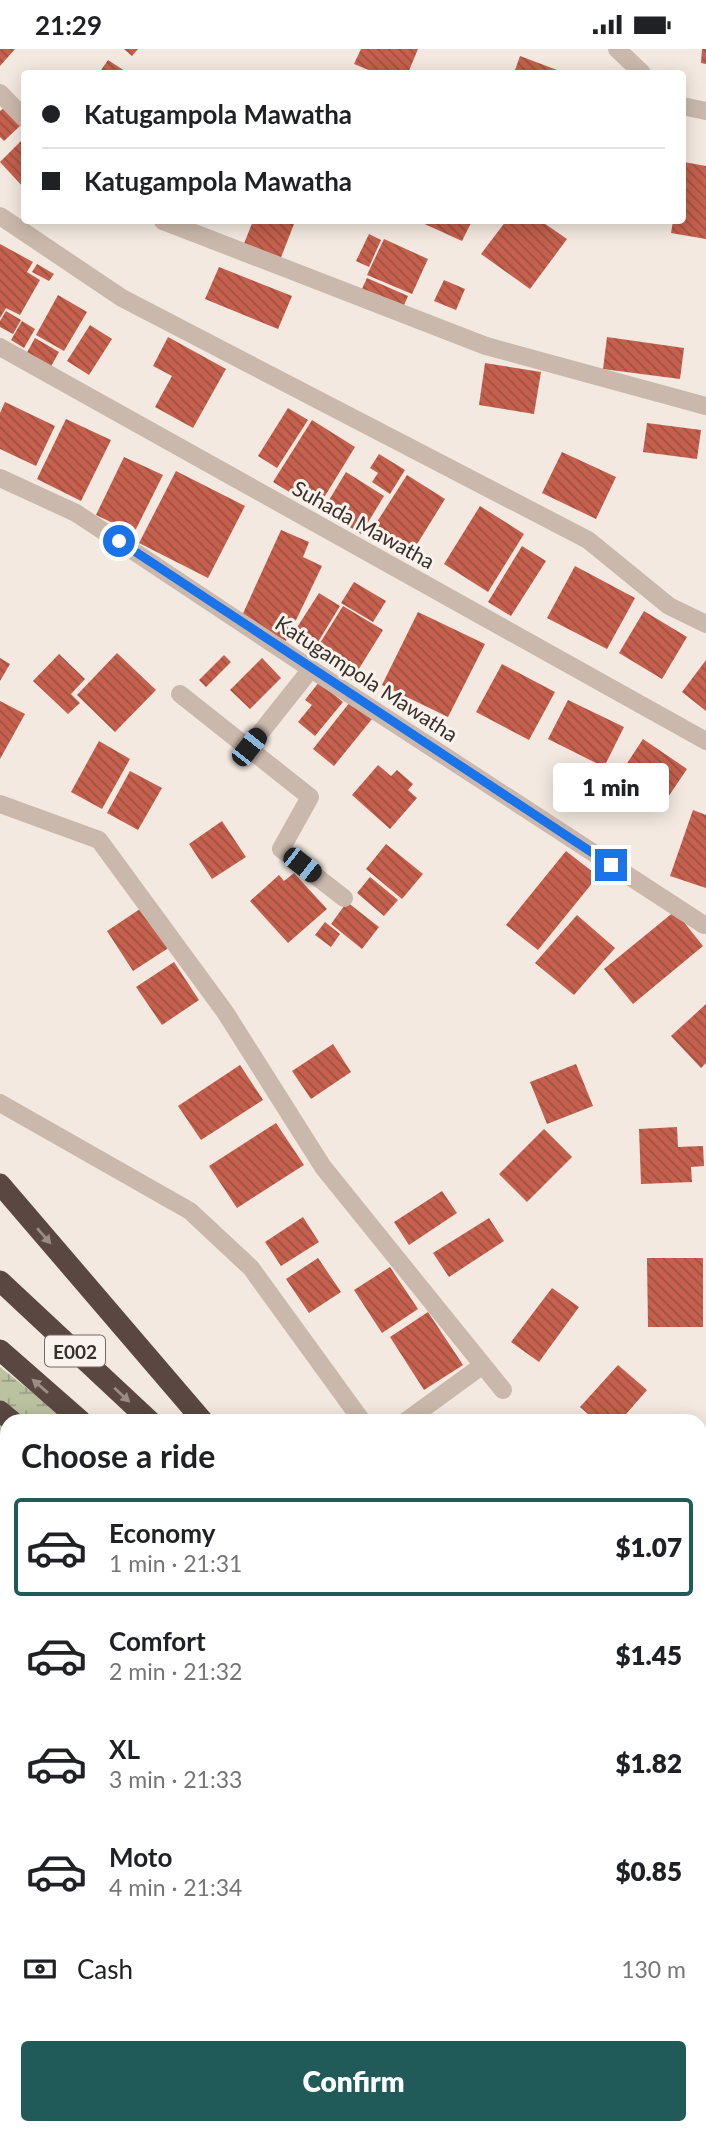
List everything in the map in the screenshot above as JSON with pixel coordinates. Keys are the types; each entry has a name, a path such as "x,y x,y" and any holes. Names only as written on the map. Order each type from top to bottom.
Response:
{"highway":[{"path":"0,1184 198,1414"},
{"name":"E002","path":"0,1281 142,1414"},
{"name":"E002","path":"0,1350 72,1414"}],"street":[{"path":"617,49 639,70"},
{"path":"0,93 21,115"},
{"path":"686,107 706,111"},
{"path":"0,216 122,298 588,540 669,606 706,624"},
{"path":"171,224 486,346 706,406"},
{"name":"Suhada Mawatha","path":"0,347 706,741"},
{"name":"Katugampola Mawatha","path":"0,478 76,513 704,925"},
{"path":"249,747 311,669"},
{"path":"180,694 310,797 281,849 344,898"},
{"path":"0,804 99,840 225,1012 323,1167 503,1390"},
{"path":"0,1103 190,1212 251,1268 357,1414"},
{"path":"416,1414 482,1365"}],"green space":[{"path":"0,1367 60,1414 0,1414"}],"building":[{"path":"0,49 15,49 0,66"},
{"path":"124,49 138,49 132,56"},
{"path":"361,49 418,49 409,70 369,70 354,64"},
{"path":"702,49 706,49 706,64 701,63"},
{"path":"520,56 557,70 515,70"},
{"path":"108,60 123,70 101,70"},
{"path":"5,107 21,123 4,141 0,137 0,111"},
{"path":"21,141 21,185 0,162"},
{"path":"686,162 706,166 706,239 671,233 672,224 686,224"},
{"path":"252,224 294,224 280,260 243,246"},
{"path":"425,224 470,224 462,241"},
{"path":"504,224 545,224 567,239 530,289 481,254"},
{"path":"369,234 381,240 369,267 356,261"},
{"path":"384,239 428,259 412,294 367,275"},
{"path":"0,244 33,262 27,272 40,280 20,315 6,308 0,318"},
{"path":"37,264 54,274 49,281 32,272"},
{"path":"219,267 292,296 278,329 205,299"},
{"path":"367,278 408,296 401,312 360,293"},
{"path":"444,280 465,289 456,310 434,301"},
{"path":"58,295 87,312 64,351 36,335"},
{"path":"6,311 21,320 13,334 0,327 0,321"},
{"path":"22,321 35,329 24,348 11,340"},
{"path":"90,325 112,339 89,375 67,361"},
{"path":"168,337 226,369 193,428 155,407 172,376 153,366"},
{"path":"607,337 684,348 680,379 603,369"},
{"path":"35,338 59,352 49,370 25,356"},
{"path":"485,363 541,372 534,414 479,405"},
{"path":"5,402 55,426 36,466 0,449 0,413"},
{"path":"288,408 308,420 277,468 258,456"},
{"path":"66,419 111,440 81,501 37,479"},
{"path":"312,420 355,447 317,509 273,482"},
{"path":"647,423 701,430 697,459 643,452"},
{"path":"562,452 616,477 596,519 542,493"},
{"path":"379,454 405,470 390,494 372,482 378,473 370,468"},
{"path":"124,457 163,475 134,533 96,515"},
{"path":"176,471 245,506 208,578 139,543"},
{"path":"346,472 384,496 361,534 323,510"},
{"path":"407,475 445,499 414,549 375,525"},
{"path":"480,506 524,534 488,592 444,564"},
{"path":"281,530 309,542 303,557 322,566 286,641 240,620"},
{"path":"522,546 546,561 511,616 488,602"},
{"path":"575,566 635,598 607,649 547,618"},
{"path":"354,582 386,601 373,622 341,603"},
{"path":"319,593 340,606 318,642 296,629"},
{"path":"343,606 383,630 352,680 312,656"},
{"path":"644,611 687,637 662,679 619,653"},
{"path":"418,612 485,644 448,717 382,685"},
{"path":"117,653 156,690 115,732 77,695"},
{"path":"59,654 85,679 71,694 80,703 68,714 33,681"},
{"path":"224,655 231,662 206,687 199,680"},
{"path":"0,658 10,664 0,681"},
{"path":"262,658 281,678 250,709 230,690"},
{"path":"706,660 706,711 682,692"},
{"path":"502,664 555,692 529,740 476,712"},
{"path":"319,682 343,702 315,736 298,722 312,705 305,700"},
{"path":"568,700 624,727 604,767 548,739"},
{"path":"0,701 25,714 0,759"},
{"path":"350,702 372,719 334,766 313,749"},
{"path":"643,739 687,769 664,803 620,774"},
{"path":"99,741 130,759 102,809 71,792"},
{"path":"378,765 391,776 397,770 413,784 408,790 417,798 390,829 352,795"},
{"path":"130,771 162,788 138,830 107,813"},
{"path":"693,810 706,815 706,888 670,876"},
{"path":"222,821 246,857 212,879 189,844"},
{"path":"386,844 423,874 402,899 366,869"},
{"path":"566,851 598,876 538,950 506,925"},
{"path":"294,873 327,909 288,943 250,901 279,875 284,881"},
{"path":"370,877 398,900 384,916 357,893"},
{"path":"347,902 379,927 362,949 331,924"},
{"path":"143,907 170,947 133,971 107,931"},
{"path":"675,911 703,946 633,1004 604,969"},
{"path":"577,915 615,948 574,995 535,963"},
{"path":"325,922 340,934 331,947 315,935"},
{"path":"174,962 199,1000 162,1025 136,987"},
{"path":"706,1004 706,1063 701,1068 671,1036"},
{"path":"333,1044 351,1072 311,1099 292,1071"},
{"path":"576,1064 593,1106 547,1124 530,1082"},
{"path":"240,1065 263,1100 201,1140 178,1106"},
{"path":"276,1123 304,1165 237,1208 209,1166"},
{"path":"677,1127 678,1147 703,1146 704,1166 691,1167 692,1182 641,1184 639,1129"},
{"path":"544,1129 572,1157 527,1202 499,1174"},
{"path":"442,1191 457,1213 409,1245 394,1222"},
{"path":"303,1217 319,1242 281,1266 265,1242"},
{"path":"489,1218 504,1241 449,1277 433,1253"},
{"path":"318,1258 341,1292 309,1313 286,1279"},
{"path":"647,1258 703,1258 703,1327 648,1327"},
{"path":"390,1267 418,1309 382,1333 354,1290"},
{"path":"552,1288 579,1307 539,1362 511,1342"},
{"path":"428,1312 463,1365 424,1390 390,1337"},
{"path":"618,1365 647,1390 626,1414 588,1414 580,1407"}],"route":[{"path":"119,541 611,865"}]}
